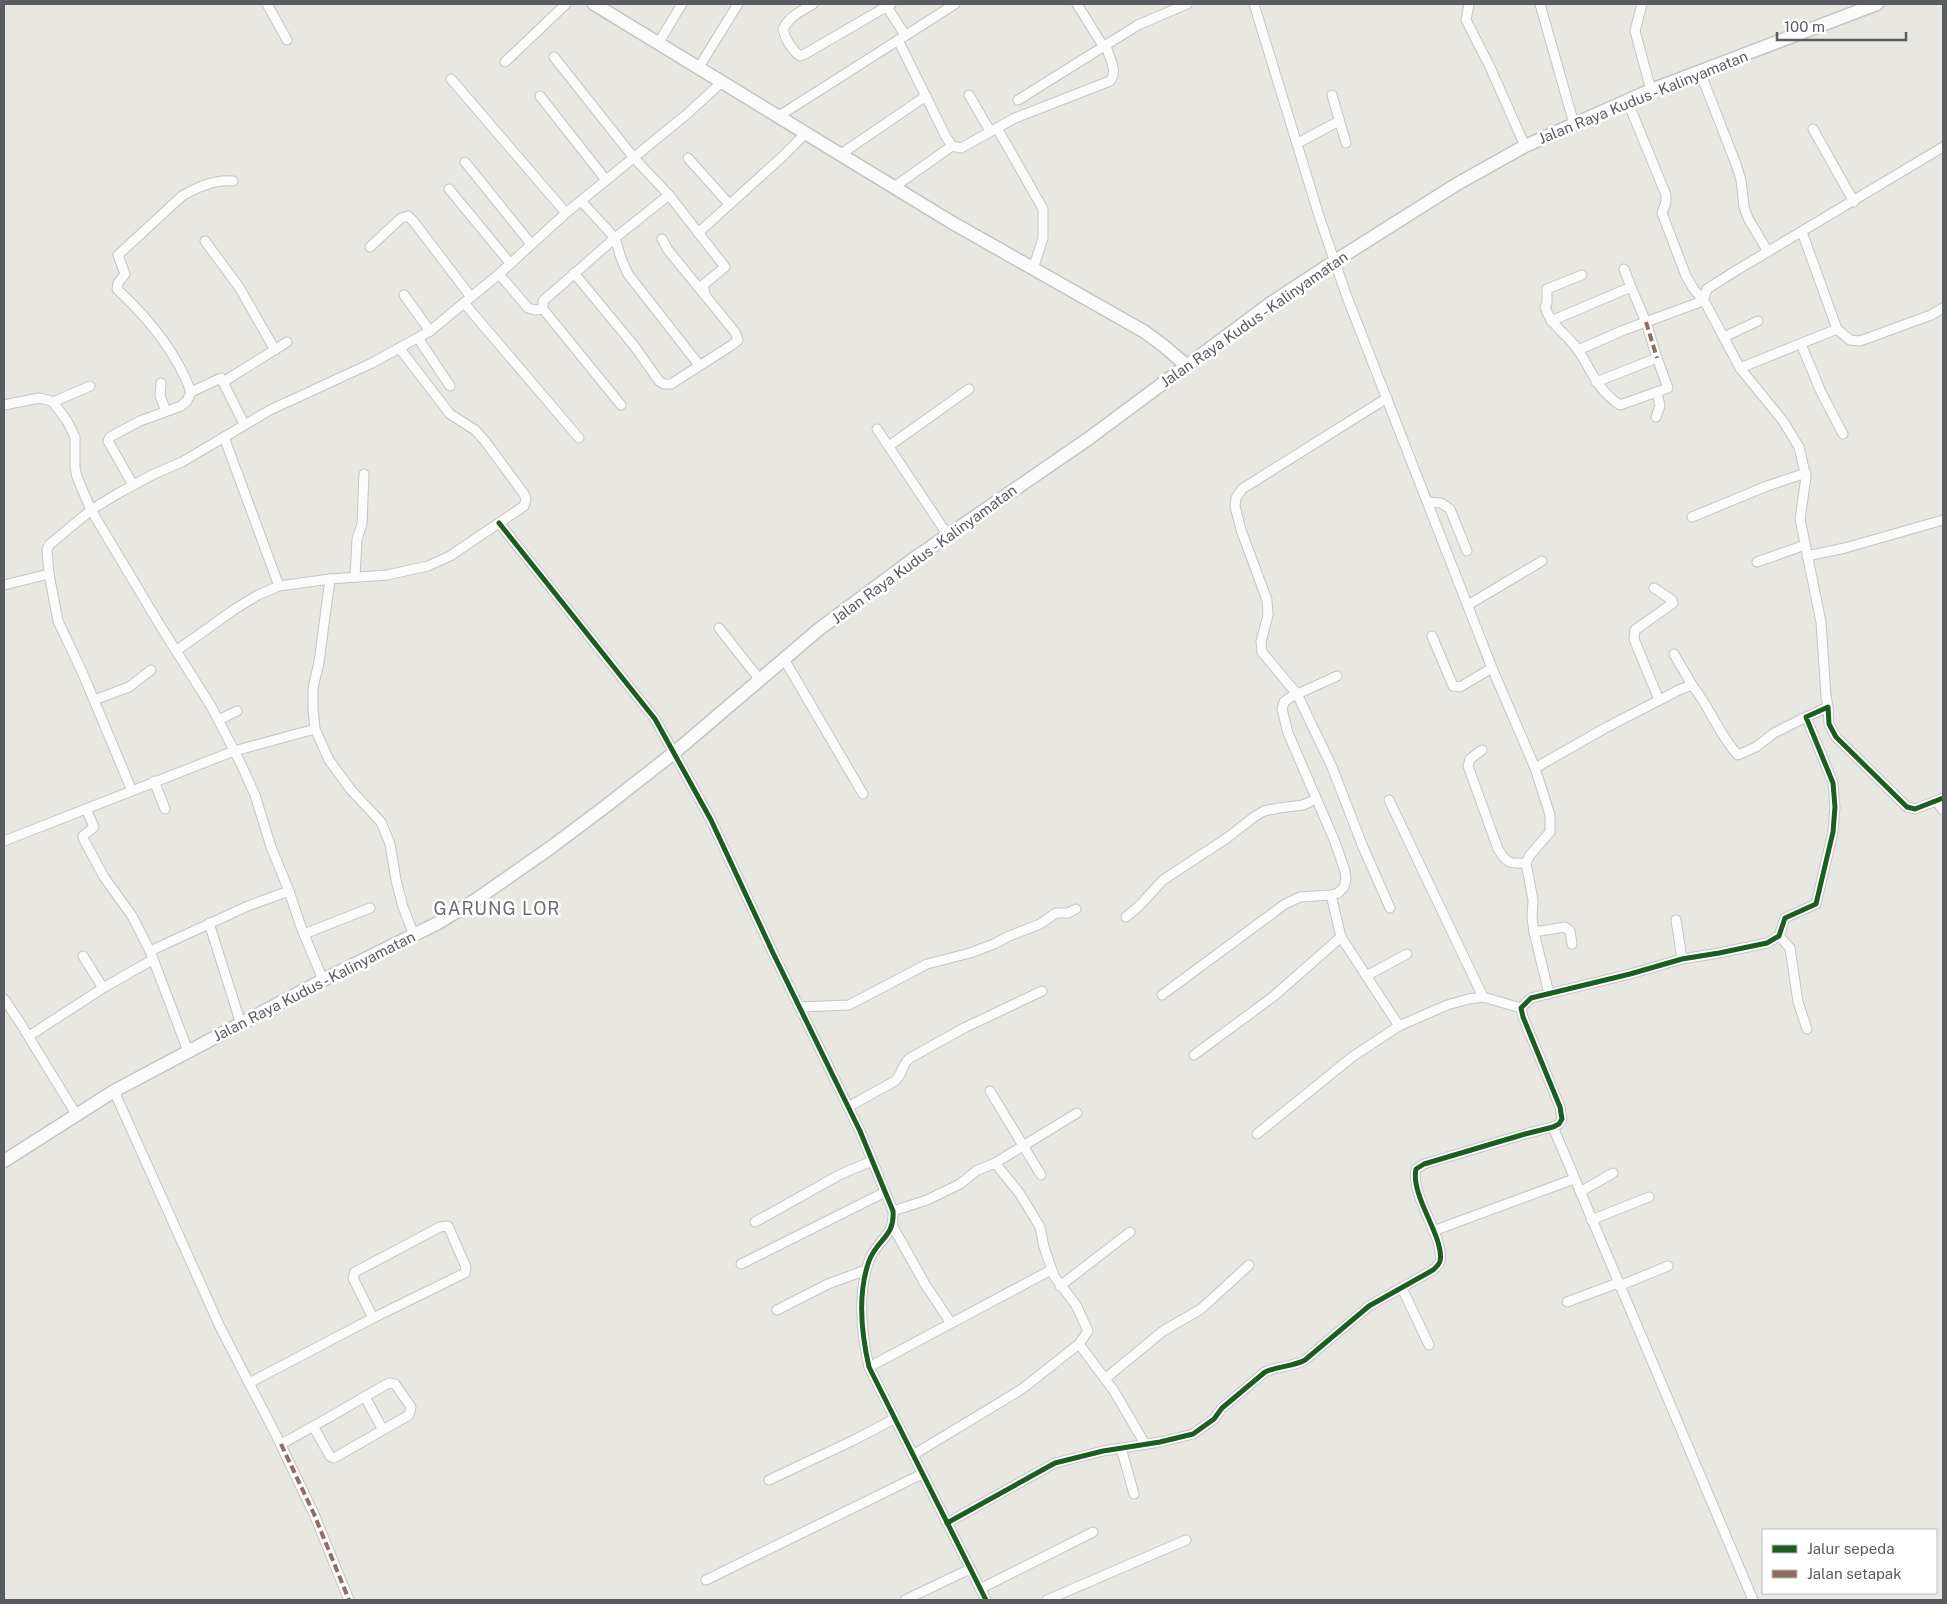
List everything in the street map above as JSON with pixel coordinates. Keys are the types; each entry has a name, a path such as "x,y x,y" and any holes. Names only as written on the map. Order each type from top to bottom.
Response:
{"main road":[{"path":"594,4 951,222 1145,332 1186,365"},
{"name":"Jalan Raya Kudus - Kalinyamatan","path":"4,1161 114,1091 323,980 462,909 501,883 558,842 675,752 843,610 947,534 1088,440 1186,365 1272,303 1457,184 1525,146 1627,100 1877,4"}],"street":[{"path":"267,4 287,40"},
{"path":"505,62 566,4"},
{"path":"659,42 682,4"},
{"path":"699,67 738,4"},
{"path":"802,4 783,29 792,48 800,56 888,5 926,96 946,137 952,146 961,148 1022,114 1110,81 1114,77 1114,70 1104,45 1077,4"},
{"path":"796,13 813,4"},
{"path":"778,116 955,4"},
{"path":"1018,100 1138,25 1187,4"},
{"path":"1254,4 1335,261 1359,329 1492,668 1534,768 1550,815 1551,829 1548,836 1530,855 1526,863 1532,893 1534,932 1549,994"},
{"path":"1469,4 1466,20 1490,67 1525,146"},
{"path":"1540,4 1574,124"},
{"path":"1642,4 1635,31 1651,90"},
{"path":"554,57 634,158 669,195 725,266 704,285 705,293"},
{"path":"1700,72 1736,164 1748,218 1768,252"},
{"path":"451,79 566,213"},
{"path":"132,791 58,621 49,574 47,550 49,545 91,510 133,485 182,462 244,424 298,396 400,349 430,330 468,300 566,213 582,202 687,114 722,82"},
{"path":"969,95 1043,209 1042,238 1033,269"},
{"path":"1332,95 1346,143"},
{"path":"540,96 606,180"},
{"path":"841,154 926,96"},
{"path":"1627,100 1666,195 1666,202 1662,210 1664,221 1686,276 1703,300 1740,368 1799,447 1806,473 1806,483 1800,512 1821,622 1829,724 1836,737 1901,803 1909,809 1915,809 1940,799 1943,810"},
{"path":"1298,143 1339,121"},
{"path":"1813,129 1854,202"},
{"path":"698,233 806,133"},
{"path":"894,187 952,146"},
{"path":"1578,350 1703,300 1707,289 1943,147"},
{"path":"688,158 729,204"},
{"path":"465,162 531,244"},
{"path":"191,392 186,380 156,330 144,315 117,289 118,283 125,274 118,255 188,193 221,179 232,181"},
{"path":"449,189 510,263"},
{"path":"621,405 543,309 542,300 669,195"},
{"path":"582,202 615,238 628,274 699,365"},
{"path":"370,247 401,218 408,216 468,300 579,438"},
{"path":"1802,232 1837,329 1850,340 1860,341 1931,315 1943,308"},
{"path":"574,273 635,347 659,381 664,384 671,384 738,340 735,332 668,250 662,239"},
{"path":"205,241 239,287 275,350"},
{"path":"1582,275 1547,288 1548,299 1545,307 1551,321 1578,350 1602,391 1620,405 1668,388 1646,322 1624,269"},
{"path":"498,274 528,308 543,309"},
{"path":"1551,321 1631,287"},
{"path":"404,295 430,330"},
{"path":"1724,337 1758,321"},
{"path":"1740,368 1837,329"},
{"path":"418,338 450,386"},
{"path":"223,382 288,342"},
{"path":"1802,344 1821,392 1843,434"},
{"path":"176,651 235,609 258,595 279,586 330,579 387,575 439,562 524,506 526,499 524,494 475,430 444,409 400,349"},
{"path":"1596,382 1657,358"},
{"path":"133,485 108,439 117,432 185,404 191,392 221,378 244,424"},
{"path":"161,383 160,396 166,411"},
{"path":"4,405 39,398 53,402 90,386"},
{"path":"889,446 969,389"},
{"path":"1656,417 1660,406 1657,392"},
{"path":"1387,398 1242,488 1236,498 1235,506 1241,530 1267,600 1268,615 1261,642 1262,652 1297,694 1332,767 1363,847 1390,908"},
{"path":"53,402 75,438 76,472 91,510 219,720 255,795 271,848 323,980"},
{"path":"877,429 947,534"},
{"path":"224,436 279,586"},
{"path":"1692,517 1767,486 1806,473"},
{"path":"355,577 357,539 361,530 364,474"},
{"path":"1428,502 1441,503 1450,509 1467,551"},
{"path":"1807,556 1845,548 1943,520"},
{"path":"499,523 655,719 675,752 711,820 772,953 848,1106 894,1211 893,1227 925,1284 950,1323"},
{"path":"1757,562 1805,545"},
{"path":"1468,605 1542,561"},
{"path":"4,585 49,574"},
{"path":"330,579 319,662 313,688 312,708 315,729 329,760 351,790 381,822 390,844 400,898 414,934"},
{"path":"1654,588 1672,600 1673,604 1635,630 1634,639 1659,700"},
{"path":"719,628 760,680"},
{"path":"1432,636 1453,686 1456,688 1492,668"},
{"path":"1674,654 1692,686 1705,702 1726,740 1738,755 1756,747 1774,733 1827,708"},
{"path":"784,660 863,794"},
{"path":"94,700 128,686 151,670"},
{"path":"1162,995 1285,904 1300,897 1338,893 1344,887 1346,871 1283,718 1282,709 1284,702 1297,694 1337,676"},
{"path":"1534,768 1659,700 1681,689 1692,686"},
{"path":"219,720 237,711"},
{"path":"1521,1008 1531,998 1630,974 1682,959 1767,943 1779,936 1785,918 1813,907 1817,902 1833,832 1835,807 1833,783 1810,715"},
{"path":"4,841 234,751 315,729"},
{"path":"1482,750 1470,758 1468,766 1498,849 1505,860 1514,864 1526,863"},
{"path":"154,781 166,809"},
{"path":"1126,917 1163,880 1228,838 1254,817 1264,811 1303,805 1316,798"},
{"path":"1389,800 1483,997"},
{"path":"86,809 94,827 84,834 84,840 104,877 132,916 151,956 188,1051"},
{"path":"29,1036 151,956 209,923 289,891"},
{"path":"1331,895 1341,937 1399,1026"},
{"path":"304,934 370,908"},
{"path":"800,1007 849,1005 927,964 970,953 1040,924 1056,913 1068,914 1076,909"},
{"path":"1676,920 1682,959"},
{"path":"209,923 241,1024"},
{"path":"1534,932 1565,927 1570,930 1572,944"},
{"path":"1779,936 1790,948 1798,1002 1807,1029"},
{"path":"1194,1055 1274,996 1341,937"},
{"path":"1366,976 1407,954"},
{"path":"82,956 103,988"},
{"path":"848,1106 895,1081 901,1074 902,1066 910,1058 964,1028 1042,991"},
{"path":"1257,1134 1352,1057 1399,1026 1458,1001 1483,997 1521,1008"},
{"path":"4,999 29,1036 76,1114"},
{"path":"947,1523 1055,1463 1121,1448 1182,1438 1193,1434 1214,1419 1222,1408 1265,1372 1273,1368 1293,1365 1305,1360 1369,1306 1433,1270 1440,1262 1440,1256 1433,1231 1421,1201 1415,1174 1418,1167 1525,1134 1552,1128 1559,1124 1562,1119 1560,1107 1521,1008"},
{"path":"114,1091 212,1309 281,1444 314,1514 349,1600"},
{"path":"990,1091 1042,1175"},
{"path":"894,1211 927,1200 960,1184 976,1171 995,1163 1077,1113"},
{"path":"1552,1128 1754,1600"},
{"path":"755,1222 841,1174 872,1160"},
{"path":"913,1455 1022,1389 1079,1344 1088,1330 1076,1305 1060,1286 1051,1270 1040,1227 1020,1194 995,1163"},
{"path":"1580,1192 1613,1173"},
{"path":"1433,1231 1574,1179"},
{"path":"741,1264 885,1192"},
{"path":"1591,1220 1649,1197"},
{"path":"249,1383 465,1272 466,1267 448,1226 440,1227 355,1272 354,1278 373,1318"},
{"path":"893,1227 875,1249 866,1270 861,1310 864,1346 869,1366 894,1419 986,1600"},
{"path":"1060,1286 1130,1232"},
{"path":"1106,1378 1163,1331 1202,1309 1249,1265"},
{"path":"1567,1302 1668,1266"},
{"path":"777,1310 828,1284 866,1270"},
{"path":"869,1366 1051,1270"},
{"path":"1402,1288 1429,1345"},
{"path":"1079,1344 1106,1378 1145,1444"},
{"path":"281,1444 365,1396 392,1382 396,1384 411,1407 409,1415 334,1458 330,1456 313,1426"},
{"path":"365,1396 384,1430"},
{"path":"769,1480 894,1419"},
{"path":"1121,1448 1134,1494"},
{"path":"706,1580 922,1474"},
{"path":"980,1589 1093,1532"},
{"path":"1047,1600 1186,1540"},
{"path":"905,1600 970,1569"}],"marked path":[{"path":"1646,322 1657,358"},
{"path":"281,1444 314,1514 349,1600"}],"cycle path":[{"path":"499,523 655,719 711,820 773,953 860,1131 893,1211 891,1227 872,1254 865,1274 861,1314 869,1367 986,1600"},
{"path":"947,1523 1055,1463 1103,1451 1160,1442 1193,1434 1214,1419 1222,1408 1265,1372 1305,1360 1369,1306 1433,1270 1440,1262 1440,1252 1438,1241 1418,1192 1416,1169 1424,1164 1553,1127 1559,1124 1562,1119 1560,1107 1523,1017 1521,1008 1531,998 1630,974 1682,959 1767,943 1779,936 1785,918 1816,904 1833,832 1835,807 1833,783 1806,717 1828,707 1829,724 1836,737 1907,807 1915,809 1943,798"}],"district":[{"name":"GARUNG LOR","path":"497,908"}]}
